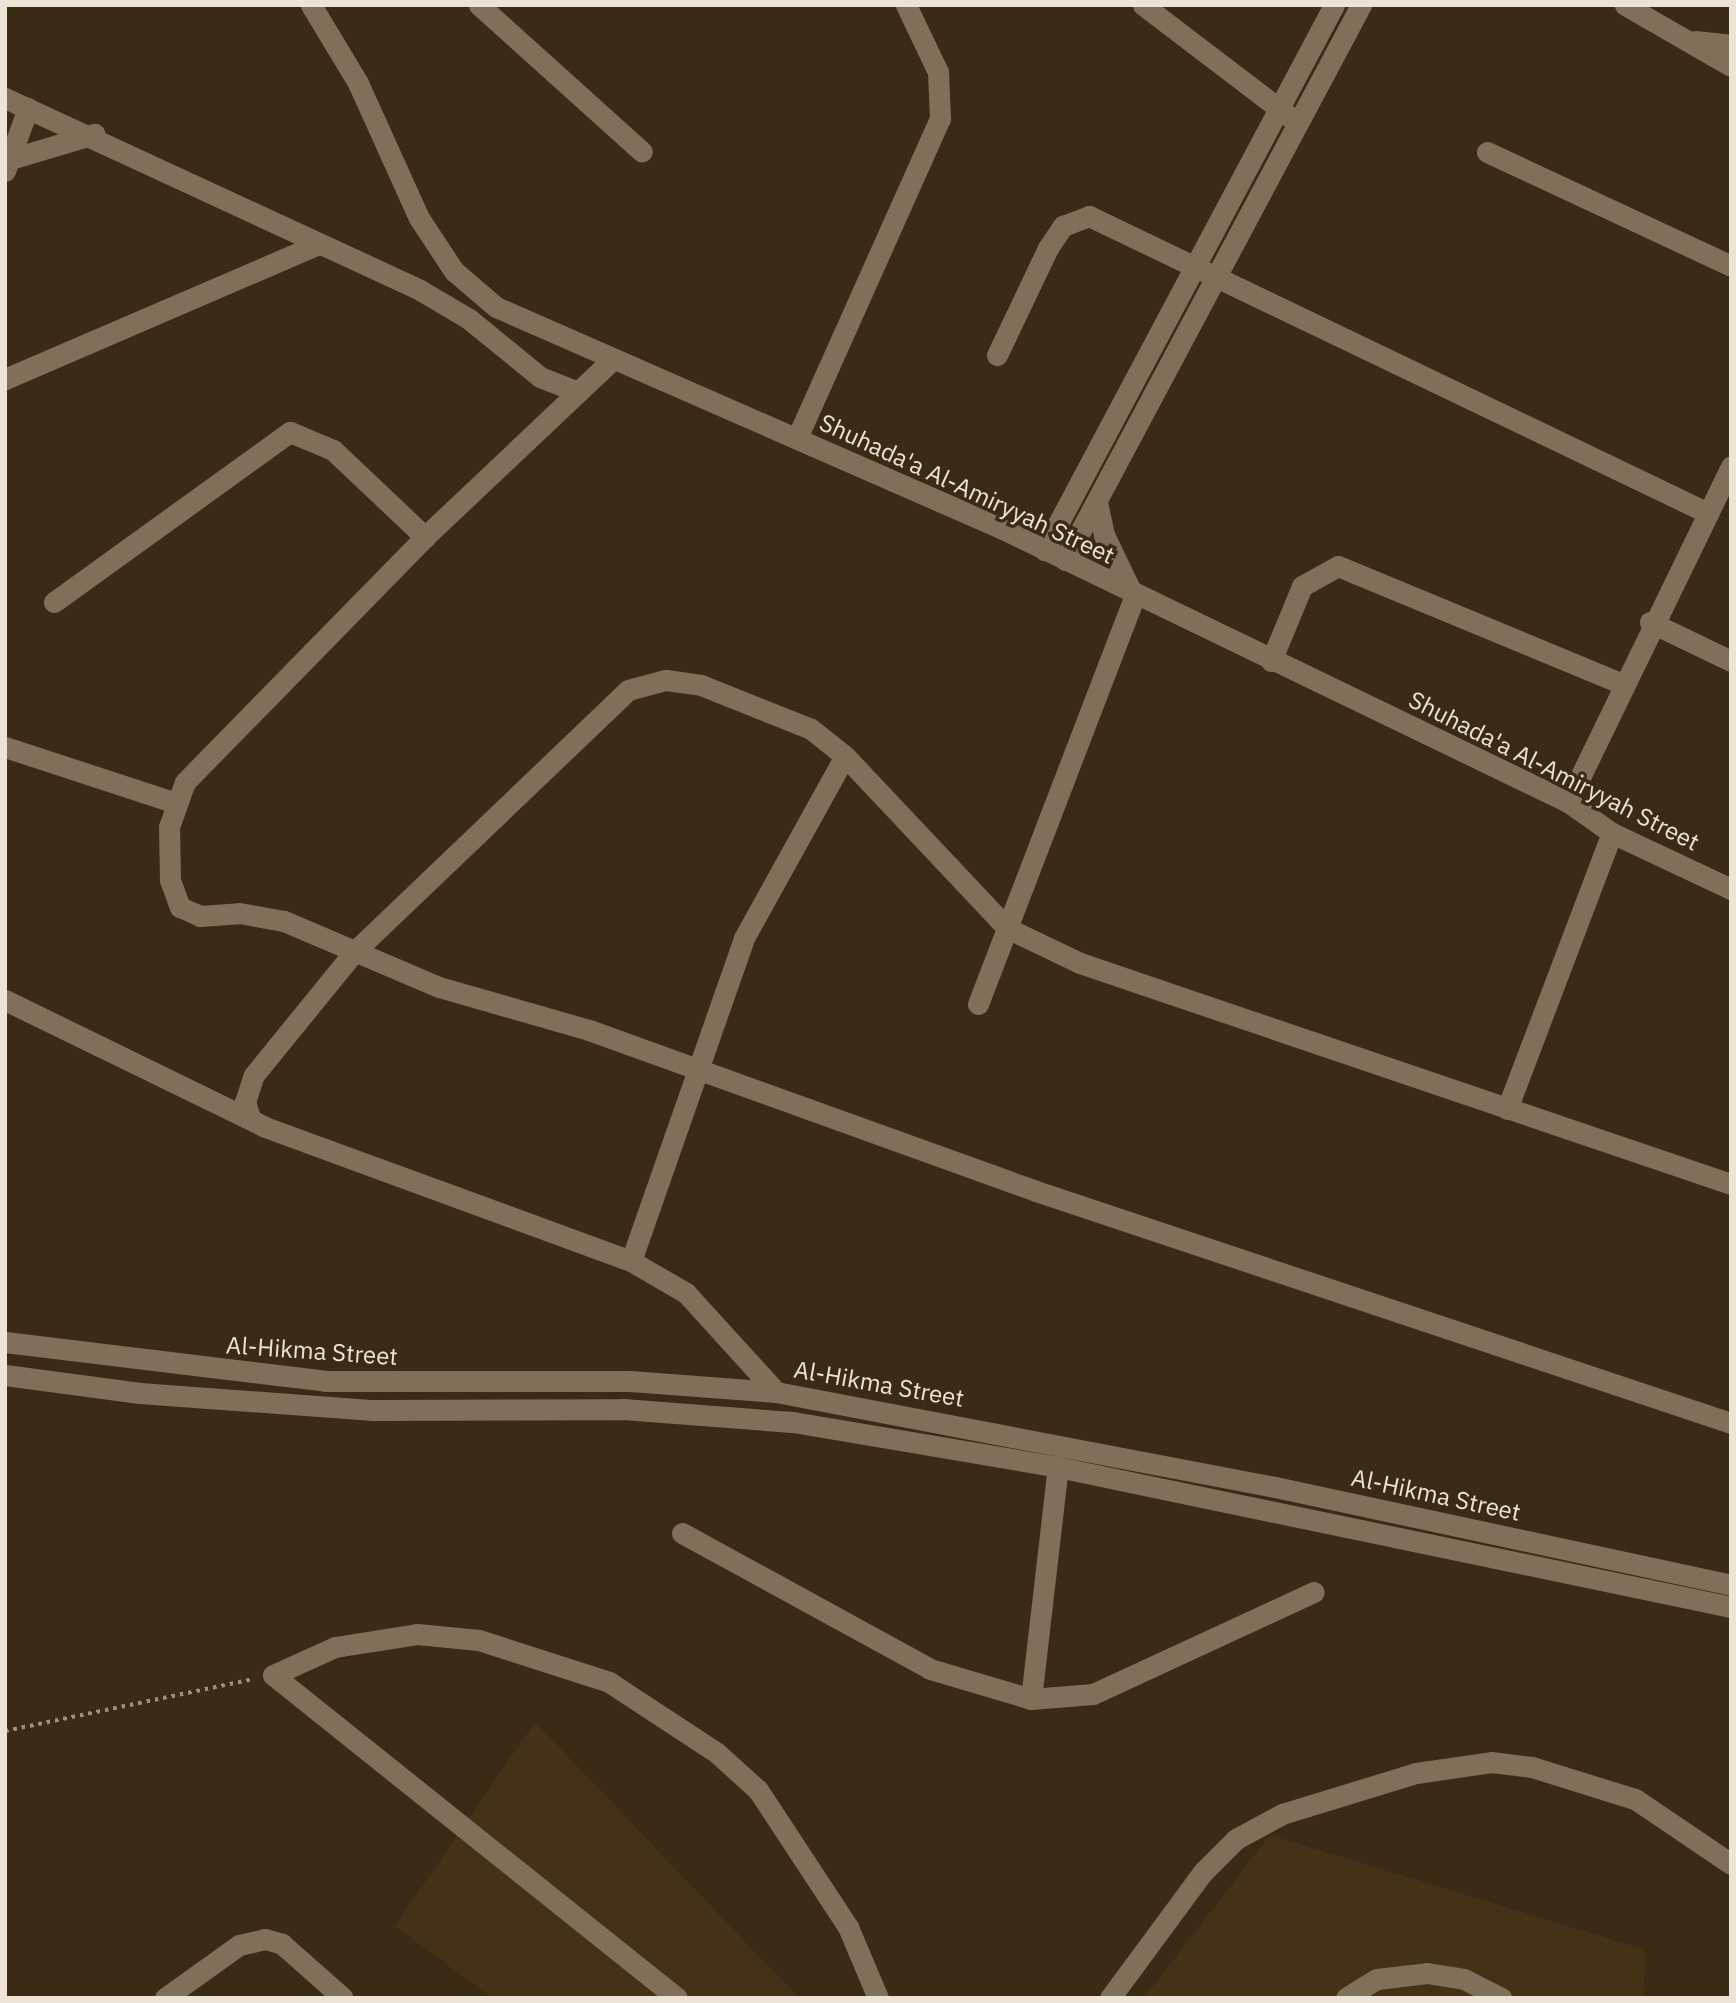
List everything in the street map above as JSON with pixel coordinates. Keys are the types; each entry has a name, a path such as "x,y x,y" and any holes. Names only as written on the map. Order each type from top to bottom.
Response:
{"street":[{"name":"Shuhada'a Al-Amiryyah Street","path":"311,5 358,83 419,218 454,271 496,307 797,438 1044,550 1134,597 1568,802 1612,833 1731,889"},
{"path":"479,5 642,152"},
{"path":"797,438 940,119 938,72 906,5"},
{"path":"1143,5 1300,125"},
{"path":"1044,550 1197,268 1334,5"},
{"path":"1065,560 1220,276 1361,5"},
{"path":"1625,5 1655,12 1687,40 1731,65"},
{"path":"1687,40 1731,45"},
{"path":"5,98 94,134 319,244 420,290 469,319 540,377 578,392"},
{"path":"10,165 28,108"},
{"path":"10,165 94,134"},
{"path":"1487,152 1731,265"},
{"path":"997,355 1048,248 1075,216 1104,220 1197,268 1220,276 1708,513"},
{"path":"5,379 319,244"},
{"path":"613,359 425,537 185,782 176,803 170,880 180,907 200,916 239,914 284,921 439,987 589,1030 1049,1195 1731,1423"},
{"path":"54,602 290,432 333,450 425,537"},
{"path":"1568,802 1650,622 1731,466"},
{"path":"978,1004 1134,597 1104,535 1097,502"},
{"path":"1271,661 1302,586 1338,566 1621,683"},
{"path":"1650,622 1731,662"},
{"path":"250,1118 245,1102 254,1075 354,952 641,683 701,685 755,704 811,729 845,756 1007,928 1080,963 1285,1037 1731,1184"},
{"path":"5,747 176,803"},
{"path":"631,1261 744,938 845,756"},
{"path":"1507,1109 1612,833"},
{"path":"5,1000 250,1118 631,1261 686,1293 775,1392"},
{"name":"Al-Hikma Street","path":"5,1342 325,1381 630,1381 775,1392 1275,1486 1731,1585"},
{"name":"Al-Hikma Street","path":"5,1375 140,1394 360,1409 623,1409 753,1418 1058,1467 1731,1606"},
{"path":"1031,1699 1058,1467"},
{"path":"682,1533 930,1669 1031,1699 1093,1694 1314,1592"},
{"path":"677,1998 273,1675 335,1647 429,1634 479,1640 608,1682 707,1747 758,1790 848,1927 878,1998"},
{"path":"1110,1998 1203,1872 1236,1839 1282,1814 1416,1773 1491,1762 1532,1768 1635,1799 1731,1864"},
{"path":"165,1998 239,1945 265,1939 282,1944 343,1998"},
{"path":"1346,1998 1377,1979 1427,1973 1464,1979 1501,1998"}],"path":[{"path":"5,1731 273,1675"}],"shaded area":[{"path":"535,1722 799,1998 492,1998 395,1926"},
{"path":"1270,1835 1646,1950 1643,1998 1144,1998"}]}
